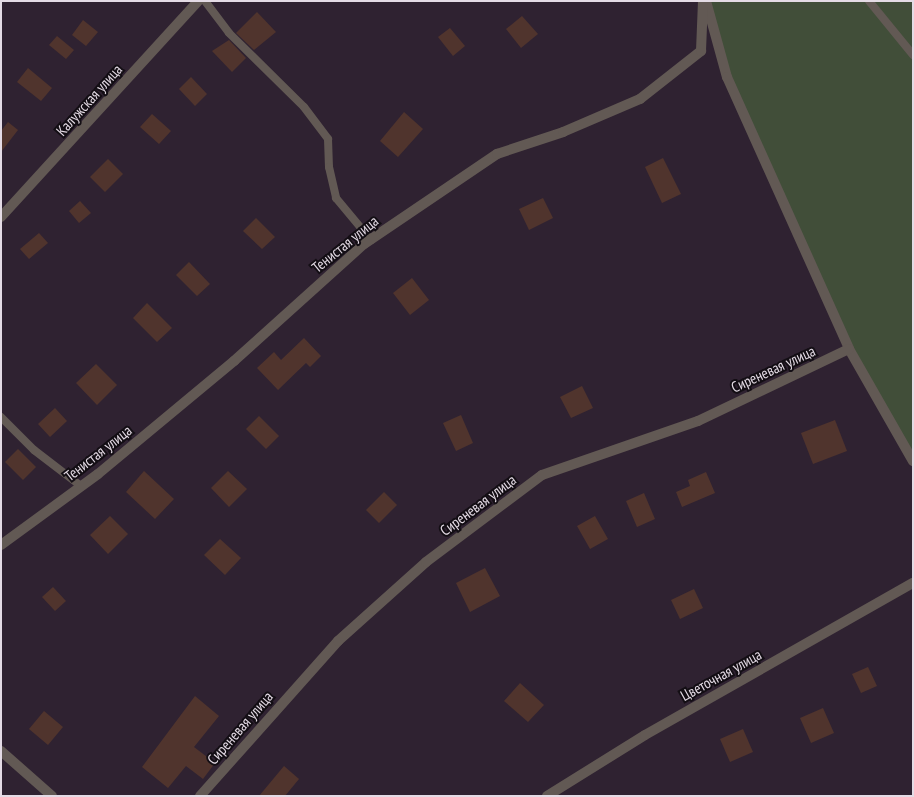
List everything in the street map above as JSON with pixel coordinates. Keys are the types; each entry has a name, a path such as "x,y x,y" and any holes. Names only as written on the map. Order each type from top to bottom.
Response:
{"street":[{"name":"Калужская улица","path":"1,218 198,1"},
{"name":"Тенистая улица","path":"1,544 81,486 234,361 371,240 497,154 563,132 640,99 701,52 703,1"},
{"path":"706,1 727,77 849,349 913,460"},
{"name":"Сиреневая улица","path":"200,796 338,641 426,562 542,475 698,420 849,349"},
{"name":"Цветочная улица","path":"547,796 645,735 913,583"},
{"path":"1,751 52,796"}],"lane":[{"path":"206,1 229,33 304,107 328,139 329,167 336,198 371,240"},
{"path":"869,1 913,55"},
{"path":"1,417 34,450 81,486"}],"green space":[{"path":"706,1 913,1 913,461 849,349 727,77"}],"building":[{"path":"257,12 276,32 254,50 236,33"},
{"path":"522,16 538,34 521,48 506,29"},
{"path":"83,20 98,32 86,46 72,35"},
{"path":"450,28 465,46 453,56 438,37"},
{"path":"57,36 74,50 66,59 49,45"},
{"path":"229,40 246,58 232,72 212,51"},
{"path":"28,68 52,88 41,101 17,82"},
{"path":"191,77 207,94 195,106 179,89"},
{"path":"404,112 423,129 398,157 380,141"},
{"path":"152,114 171,131 159,144 140,127"},
{"path":"8,122 18,130 1,152 1,131"},
{"path":"663,158 681,194 662,203 645,167"},
{"path":"108,159 123,174 105,192 90,177"},
{"path":"543,198 553,218 529,230 519,209"},
{"path":"80,201 91,213 79,223 69,211"},
{"path":"256,218 275,237 262,249 243,231"},
{"path":"39,233 48,243 29,259 20,249"},
{"path":"189,262 210,284 197,296 176,275"},
{"path":"412,278 429,300 410,315 393,293"},
{"path":"147,303 172,328 157,342 133,318"},
{"path":"304,338 321,356 310,367 306,363 278,390 257,368 274,352 281,360"},
{"path":"96,364 117,385 97,405 76,383"},
{"path":"582,386 593,408 571,418 560,397"},
{"path":"55,408 67,421 50,437 38,424"},
{"path":"461,415 473,443 456,451 443,423"},
{"path":"259,416 279,436 266,449 246,429"},
{"path":"835,420 847,451 813,464 801,433"},
{"path":"18,449 36,467 23,480 5,462"},
{"path":"144,471 174,499 155,519 126,492"},
{"path":"228,471 247,489 229,507 211,488"},
{"path":"706,472 715,493 682,507 676,492 690,486 688,480"},
{"path":"384,492 397,505 379,523 366,510"},
{"path":"644,493 655,519 637,527 626,501"},
{"path":"110,516 128,534 108,554 90,535"},
{"path":"595,516 608,539 590,549 577,526"},
{"path":"220,539 241,558 225,575 204,555"},
{"path":"485,568 500,596 470,612 456,583"},
{"path":"53,587 66,601 55,611 42,597"},
{"path":"694,589 703,608 680,619 671,600"},
{"path":"868,667 877,686 861,693 852,674"},
{"path":"520,683 544,705 528,722 504,701"},
{"path":"195,696 219,716 194,747 215,763 203,779 186,766 168,788 142,767"},
{"path":"823,708 834,733 811,743 800,718"},
{"path":"44,711 63,727 48,745 29,729"},
{"path":"743,729 753,752 730,762 720,739"},
{"path":"284,766 299,779 285,796 259,796"}]}
